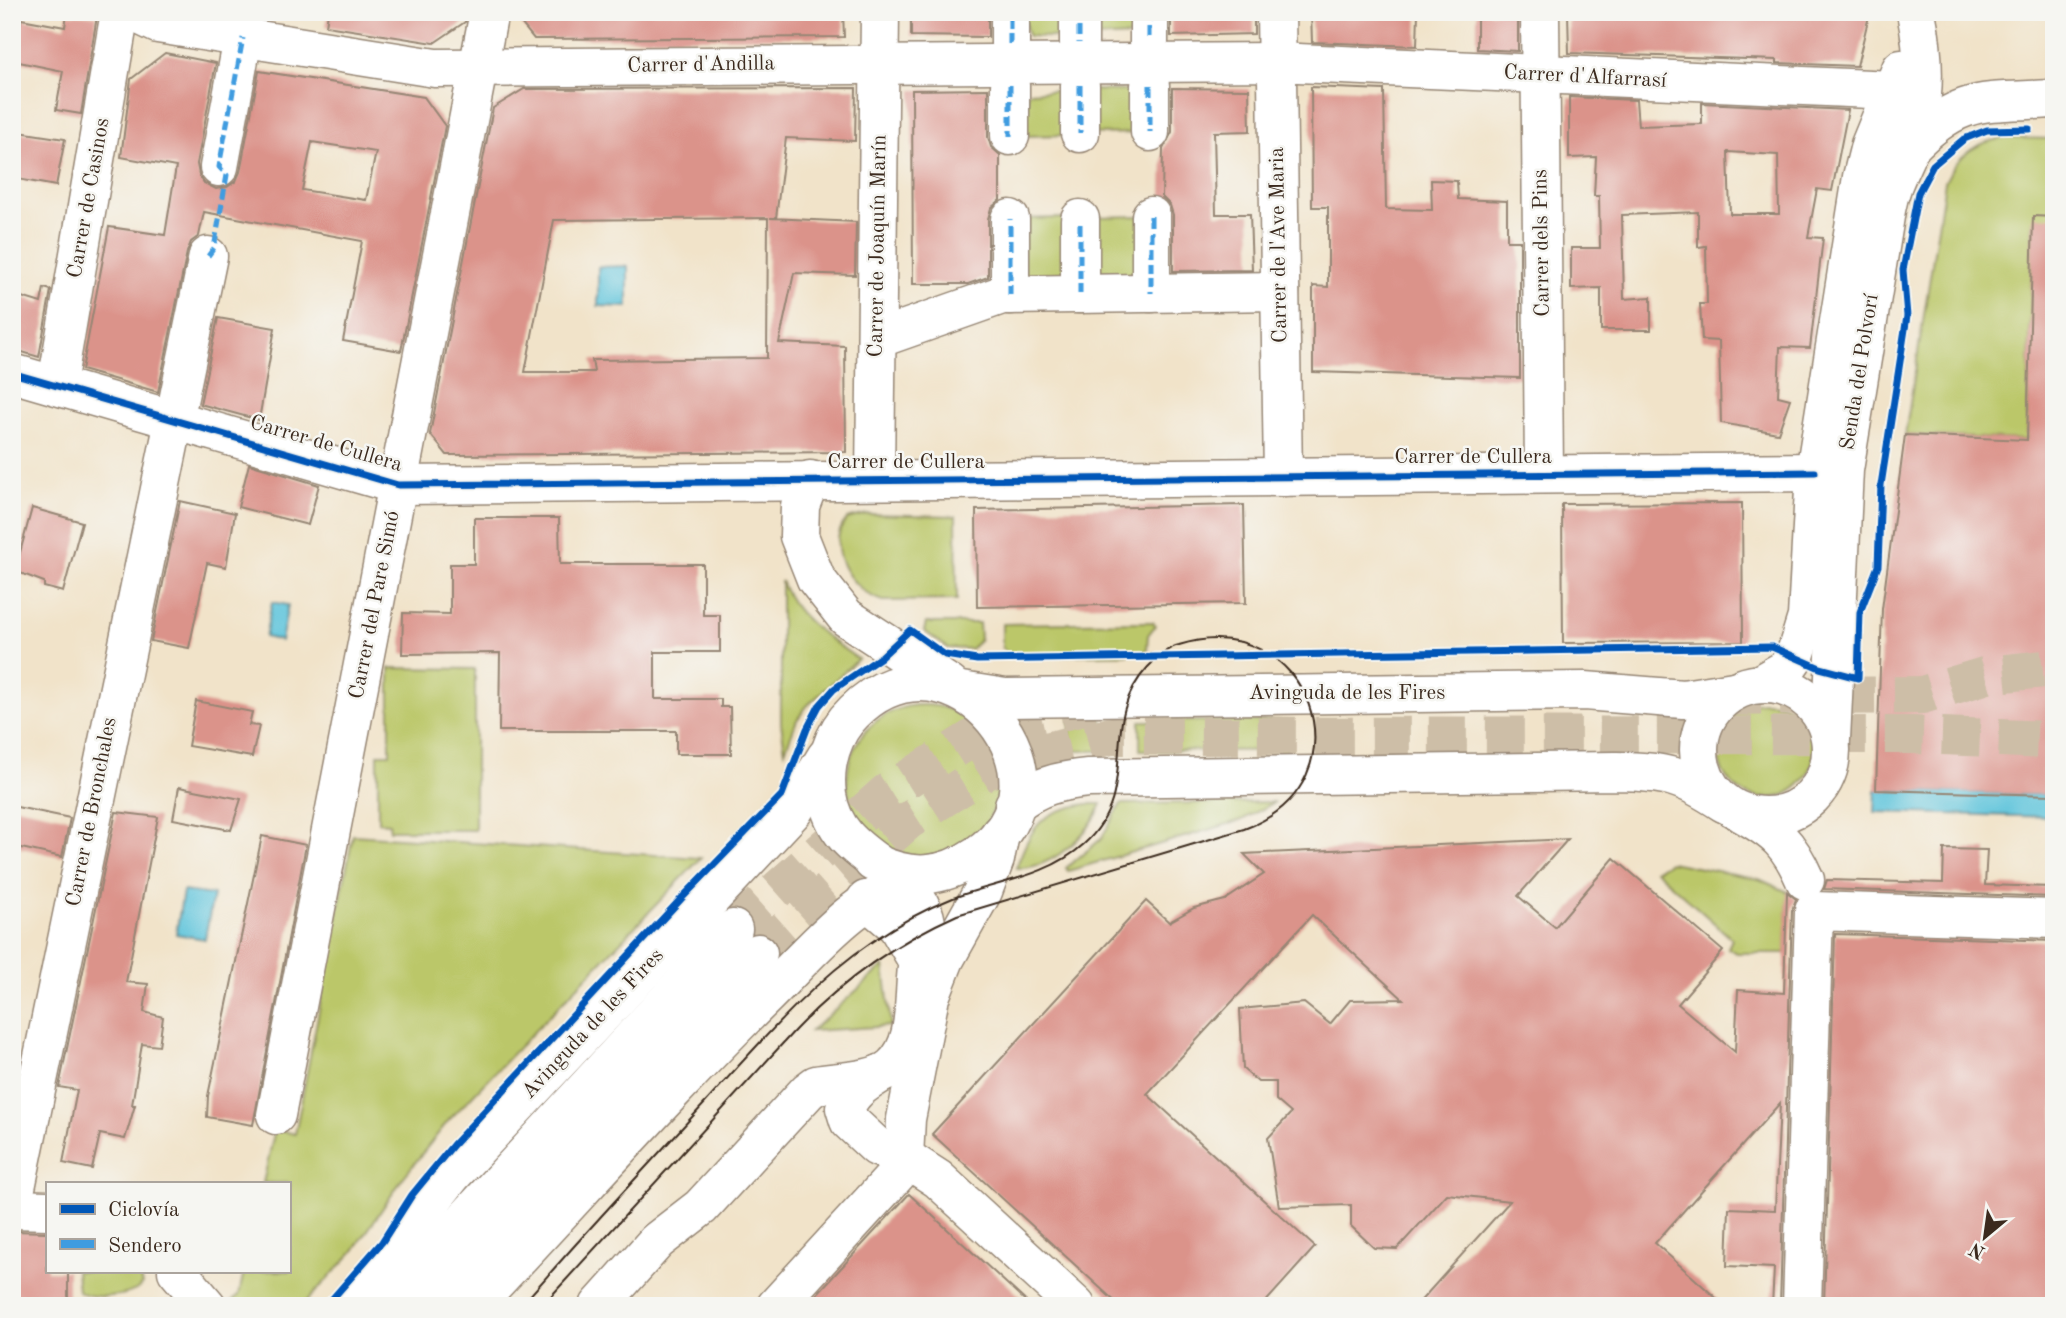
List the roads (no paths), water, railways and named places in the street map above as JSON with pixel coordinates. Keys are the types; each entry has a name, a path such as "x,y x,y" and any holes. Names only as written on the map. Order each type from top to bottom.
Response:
{"street":[{"name":"Carrer de Casinos","path":"57,384 120,12"},
{"name":"Carrer d'Andilla","path":"132,12 158,24 435,68 1276,62"},
{"name":"Carrer del Pare Simó","path":"276,1115 489,12"},
{"name":"Carrer de Joaquín Marín","path":"875,480 880,12"},
{"name":"Carrer de l'Ave Maria","path":"1276,12 1283,477"},
{"name":"Carrer dels Pins","path":"1540,12 1544,474"},
{"name":"Senda del Polvorí","path":"1747,688 1786,669 1795,656 1805,625 1810,601 1815,472 1862,177 1870,145 1911,39 1915,12"},
{"name":"Senda del Polvorí","path":"1831,739 1839,620 1844,470 1891,184 1909,148 1917,120 1923,66 1915,12"},
{"path":"219,167 243,38"},
{"name":"Carrer d'Alfarrasí","path":"1276,62 1893,90"},
{"path":"1010,85 1010,136"},
{"path":"1080,85 1080,133"},
{"path":"1150,85 1150,132"},
{"path":"1909,148 1930,126 1950,112 1972,104 2054,99"},
{"path":"1151,216 1151,293"},
{"path":"1010,219 1010,295"},
{"path":"1080,219 1080,294"},
{"name":"Carrer de Bronchales","path":"12,1208 208,256"},
{"path":"877,339 1002,295 1280,291"},
{"name":"Carrer de Cullera","path":"12,373 398,485 1815,472"},
{"path":"776,1306 897,1174 904,1157 906,1119 930,997 945,959 983,891 1007,820 1017,771 1012,746 1000,722 982,704 846,617 816,579 799,536 800,506 810,480"},
{"path":"955,688 913,683 888,688 865,701 846,719 833,743 826,769 827,795 834,820 850,844 891,880 897,926 918,962 906,1046 899,1060 859,1087 845,1108 849,1121 877,1147 904,1157 938,1179 1076,1306"},
{"path":"473,1306 716,1044 891,880 966,863 985,850 1007,820 1037,789 1058,781 1088,778 1651,772 1680,777 1779,836 1813,880 1807,832 1819,790 1829,769 1831,739 1825,721 1807,699 1782,686 1747,688 1718,703 1707,717 1698,749 1701,770 1710,789 1733,808 1761,817 1787,813 1804,805 1819,790"},
{"name":"Avinguda de les Fires","path":"955,688 1005,698 1585,691 1683,699 1747,688"},
{"name":"Avinguda de les Fires","path":"352,1306 388,1265 421,1214 453,1174 794,810 833,743"},
{"path":"1802,1306 1814,911 2054,919"},
{"name":"Avinguda de les Fires","path":"385,1306 746,941 426,1306"},
{"path":"599,1306 657,1241 701,1207 808,1091 816,1086 880,1074"},
{"path":"12,1208 46,1210"}],"water":[{"path":"628,266 628,307 598,306 598,267"},
{"path":"272,602 288,605 281,641 265,637"},
{"path":"1876,790 2054,795 2054,817 1875,812"},
{"path":"183,891 213,895 205,939 176,934"}],"tunnel":[{"path":"1723,697 1922,695 1987,675 2054,668"},
{"path":"733,929 887,792 987,729 1093,705"},
{"path":"758,953 908,821 1002,761 1111,736 1912,735 2054,740"}],"tram line":[{"path":"521,1306 764,1038 849,958 892,929 932,907 969,892 1038,871 1070,855 1084,844 1102,823 1112,801 1124,711 1132,689 1148,667 1162,654 1179,645 1224,639 1262,650 1291,673 1309,704 1314,740 1307,775 1284,806 1244,829 957,915 870,964 832,994 796,1029 542,1306"}]}
